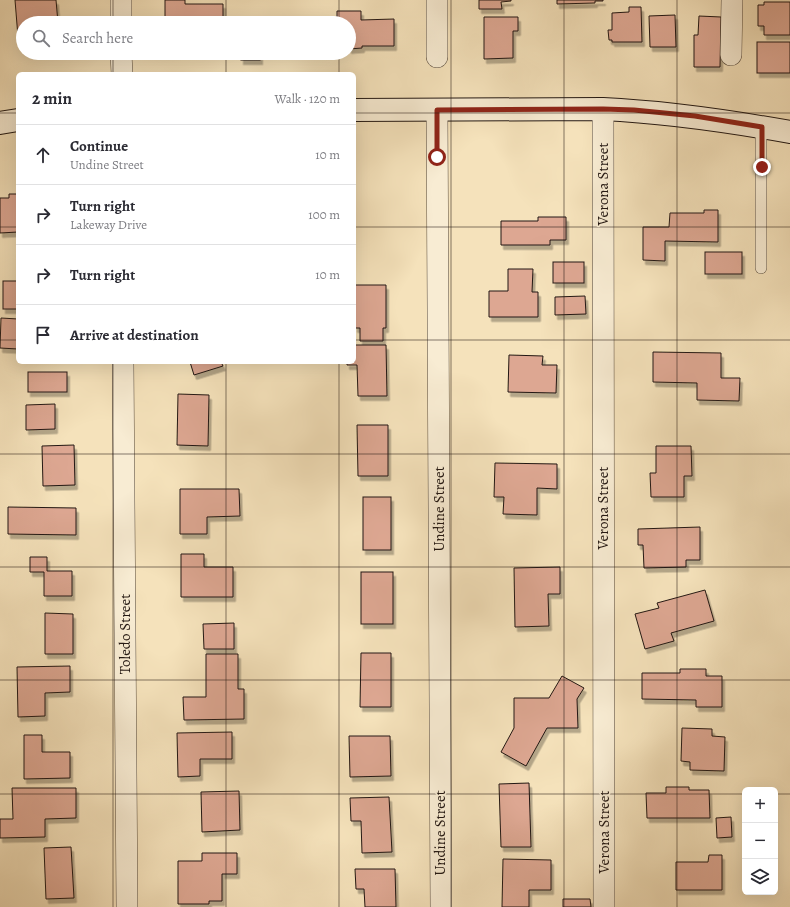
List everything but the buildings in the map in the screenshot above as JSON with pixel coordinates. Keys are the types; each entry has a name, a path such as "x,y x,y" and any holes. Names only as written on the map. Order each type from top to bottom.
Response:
{"main road":[{"path":"356,110 634,110 695,116 790,132"},
{"path":"0,123 16,120"}],"street":[{"path":"121,0 121,16"},
{"path":"437,0 437,57"},
{"path":"731,55 732,0"},
{"path":"121,60 122,72"},
{"name":"Verona Street","path":"603,109 604,907"},
{"name":"Undine Street","path":"437,110 441,907"},
{"name":"Toledo Street","path":"123,364 127,907"}],"lane":[{"path":"760,268 762,127"}],"route":[{"path":"437,157 437,110 603,109 634,110 695,116 762,127 762,167"}]}
